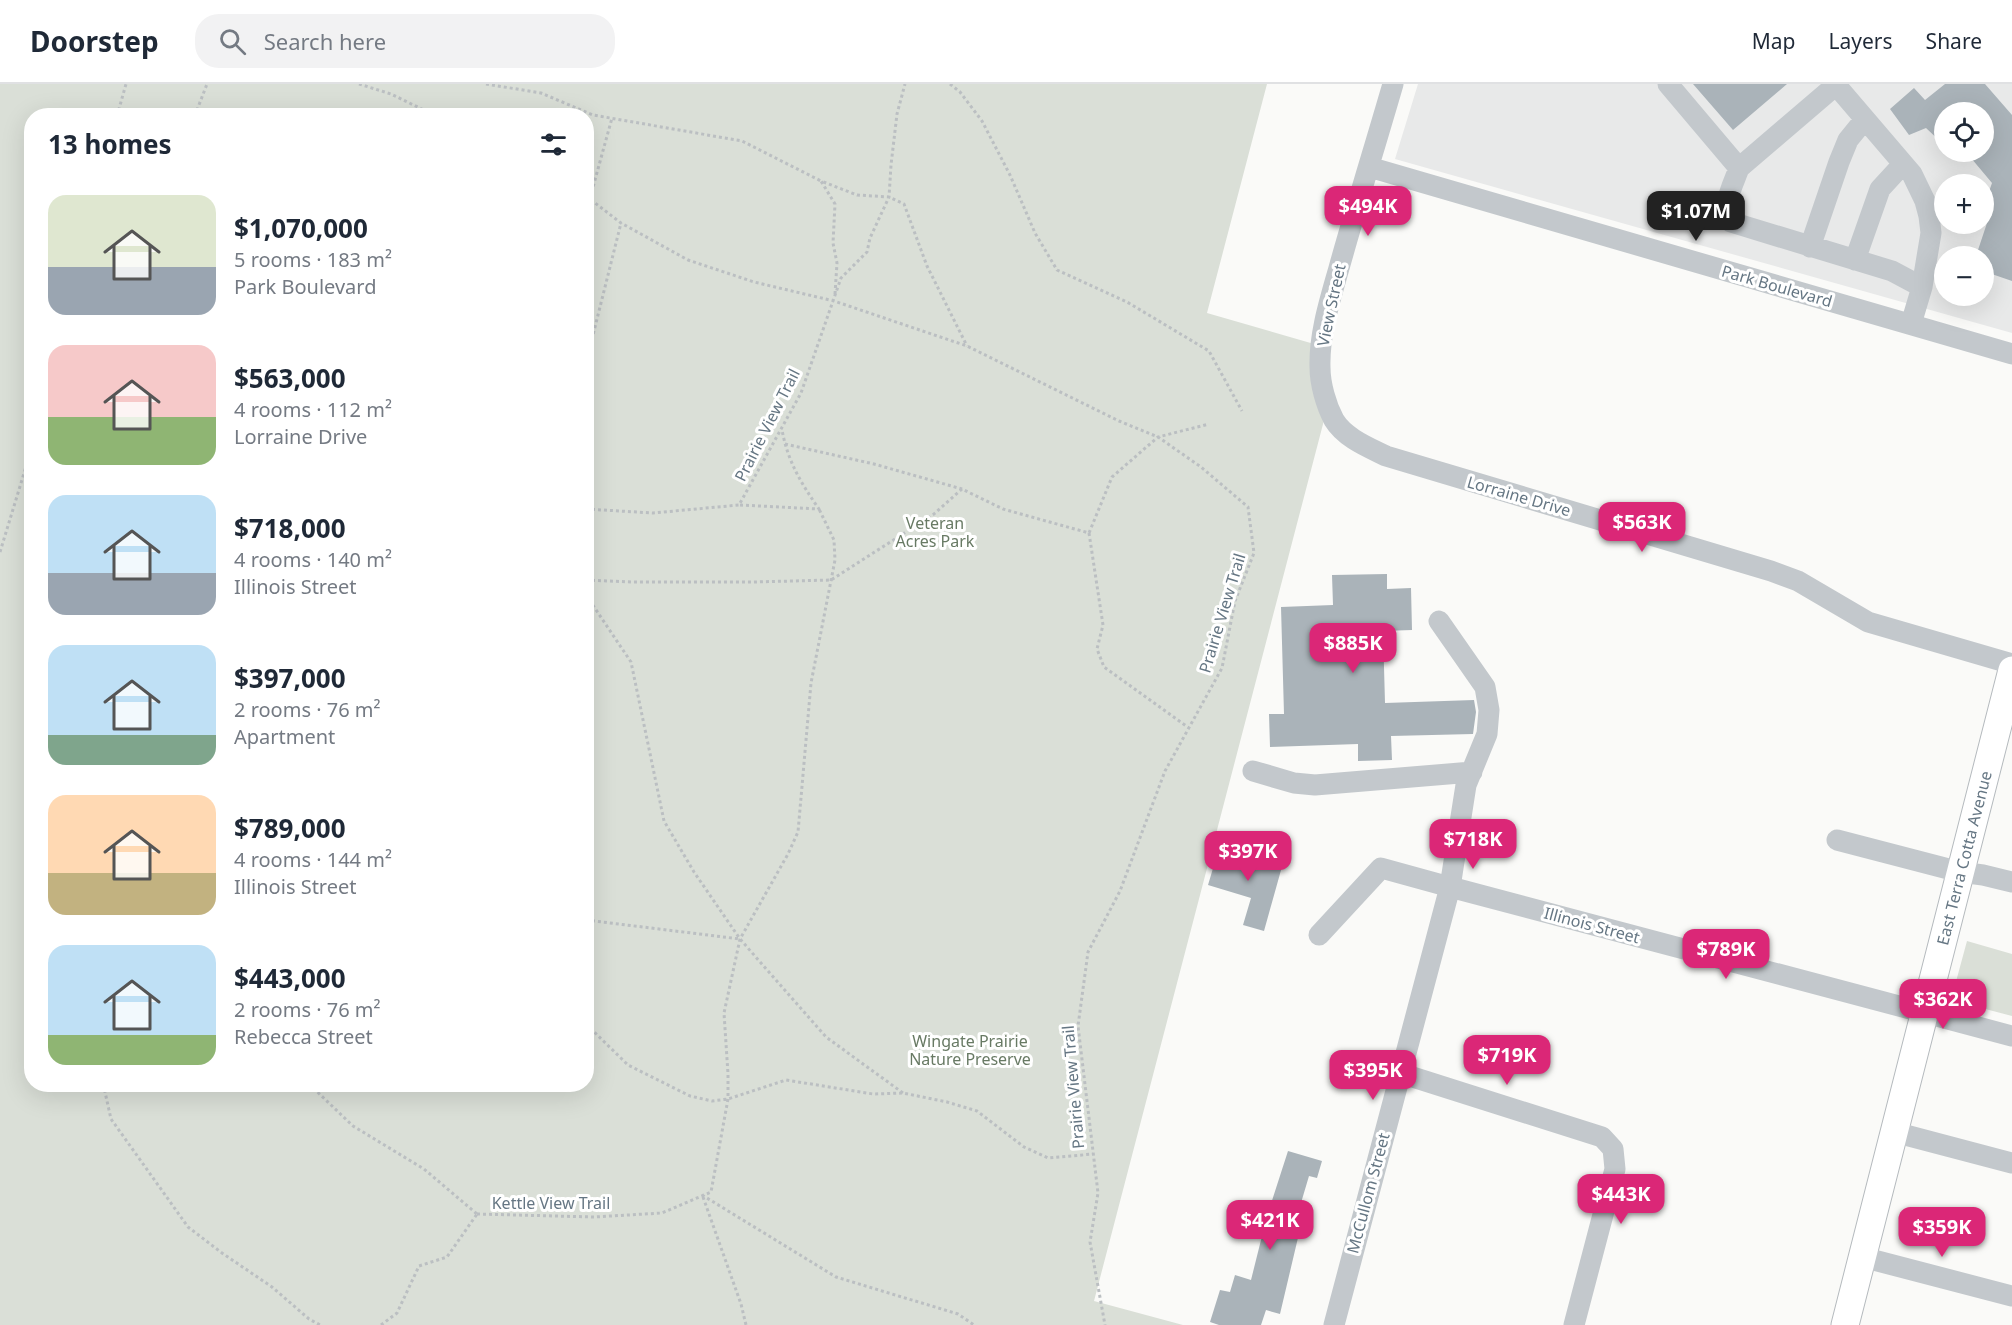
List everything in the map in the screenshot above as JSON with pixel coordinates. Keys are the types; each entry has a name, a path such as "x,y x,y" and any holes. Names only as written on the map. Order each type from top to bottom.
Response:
{"main road":[{"name":"East Terra Cotta Avenue","path":"1845,1325 1960,872 2005,727 2012,670"}],"street":[{"name":"View Street","path":"1324,390 1320,368 1326,321 1348,235 1393,84"},
{"path":"1668,84 1739,168"},
{"path":"1911,324 1922,287 1931,233 1929,216 1919,187 1904,164 1835,84 1739,168 1727,204 1727,213 1731,222 1892,271 1922,287"},
{"path":"1810,247 1848,140 1865,119"},
{"path":"1855,260 1880,189 1904,164"},
{"name":"Park Boulevard","path":"1369,167 2012,354"},
{"name":"Lorraine Drive","path":"1324,390 1334,421 1357,442 1386,456 1771,571 1798,581 1868,622 2012,664"},
{"name":"McCullom Street","path":"1334,1325 1450,887 1466,785 1487,734 1489,710 1485,687 1439,621"},
{"path":"1253,771 1294,783 1315,784 1472,772"},
{"path":"1837,840 1960,872 2012,882"},
{"name":"Illinois Street","path":"1319,935 1381,868 2012,1036"},
{"path":"1400,1073 1602,1137 1613,1149 1615,1168 1574,1325"},
{"path":"1894,1132 2012,1163"},
{"path":"1862,1257 2012,1296"}],"path":[{"path":"119,108 126,84"},
{"path":"198,108 207,84"},
{"path":"359,84 391,94 420,108"},
{"path":"486,84 541,93 576,108"},
{"path":"834,301 841,278 867,252 870,238 889,197 897,114 905,84"},
{"path":"950,84 960,92 982,121 1010,175 1035,233 1057,270 1127,302 1209,351 1242,411"},
{"path":"594,115 742,141 821,181 857,195 889,197 904,204 927,266 967,346"},
{"path":"594,177 612,118"},
{"path":"821,181 835,204 833,243 837,263 834,301"},
{"path":"594,202 621,223 688,260 754,282 834,301"},
{"path":"594,331 621,223"},
{"name":"Prairie View Trail","path":"594,509 653,513 739,505 801,393 834,301 967,346 1119,421 1158,437 1201,467 1248,507 1254,553 1235,601 1222,668 1166,771 1120,891 1088,952 1078,1026 1093,1154 1048,1158 1024,1147 977,1111 947,1102 903,1094 873,1094 786,1080 728,1099"},
{"path":"1189,728 1104,667 1097,649 1103,625 1089,533 1112,477 1158,437 1209,424"},
{"path":"702,1196 711,1192 728,1099 729,1074 724,1013 740,939 798,832 811,683 835,560 834,540 819,509 798,478 785,444 782,428"},
{"path":"785,444 874,464 962,489 1003,509 1089,533"},
{"path":"0,552 24,473"},
{"path":"594,580 720,582 831,580 934,514 962,489"},
{"path":"739,505 819,509"},
{"path":"594,607 631,662 664,821 694,872 740,939 826,1037 903,1094"},
{"path":"594,921 740,939"},
{"path":"594,1032 628,1065 690,1096 712,1101 728,1099"},
{"path":"105,1092 111,1119 188,1227 272,1287 309,1319 320,1325"},
{"path":"317,1092 353,1126 424,1169 477,1214"},
{"path":"1093,1154 1098,1193 1090,1242 1105,1325"},
{"path":"702,1196 741,1304 746,1325"},
{"path":"702,1196 836,1277 958,1314 974,1325"},
{"name":"Kettle View Trail","path":"381,1325 397,1313 419,1266 447,1257 477,1214 594,1217 662,1213 702,1196"}],"shaded area":[{"path":"1418,84 2012,84 2012,333 1395,159"}],"green space":[{"name":"Veteran Acres Park","path":"0,84 1267,84 1207,313 1321,346 1328,405 1094,1301 1183,1325 0,1325"},
{"path":"1967,941 2012,954 2012,1016 1951,1000"}],"building":[{"path":"1693,84 1787,84 1733,130"},
{"path":"1945,84 1985,84 2012,115 2012,281 1994,275 1994,246 1979,246 1983,234 1994,234 1994,174 1984,174 1974,162 1994,162 1994,102 1934,102 1934,136 1926,128 1909,135 1890,109 1914,88 1925,100"},
{"path":"1387,574 1387,589 1411,588 1412,630 1383,631 1385,703 1474,700 1476,712 1473,734 1391,736 1392,760 1358,761 1358,744 1270,747 1269,714 1284,714 1281,607 1333,605 1332,575"},
{"path":"1220,845 1283,863 1264,931 1243,925 1251,898 1208,885"},
{"path":"1288,1151 1322,1161 1317,1178 1309,1176 1295,1223 1301,1225 1280,1314 1266,1310 1261,1325 1219,1325 1210,1322 1220,1290 1230,1292 1235,1275 1251,1280 1267,1216"}],"park label":[{"name":"Wingate Prairie Nature Preserve","path":"970,1050"}]}
